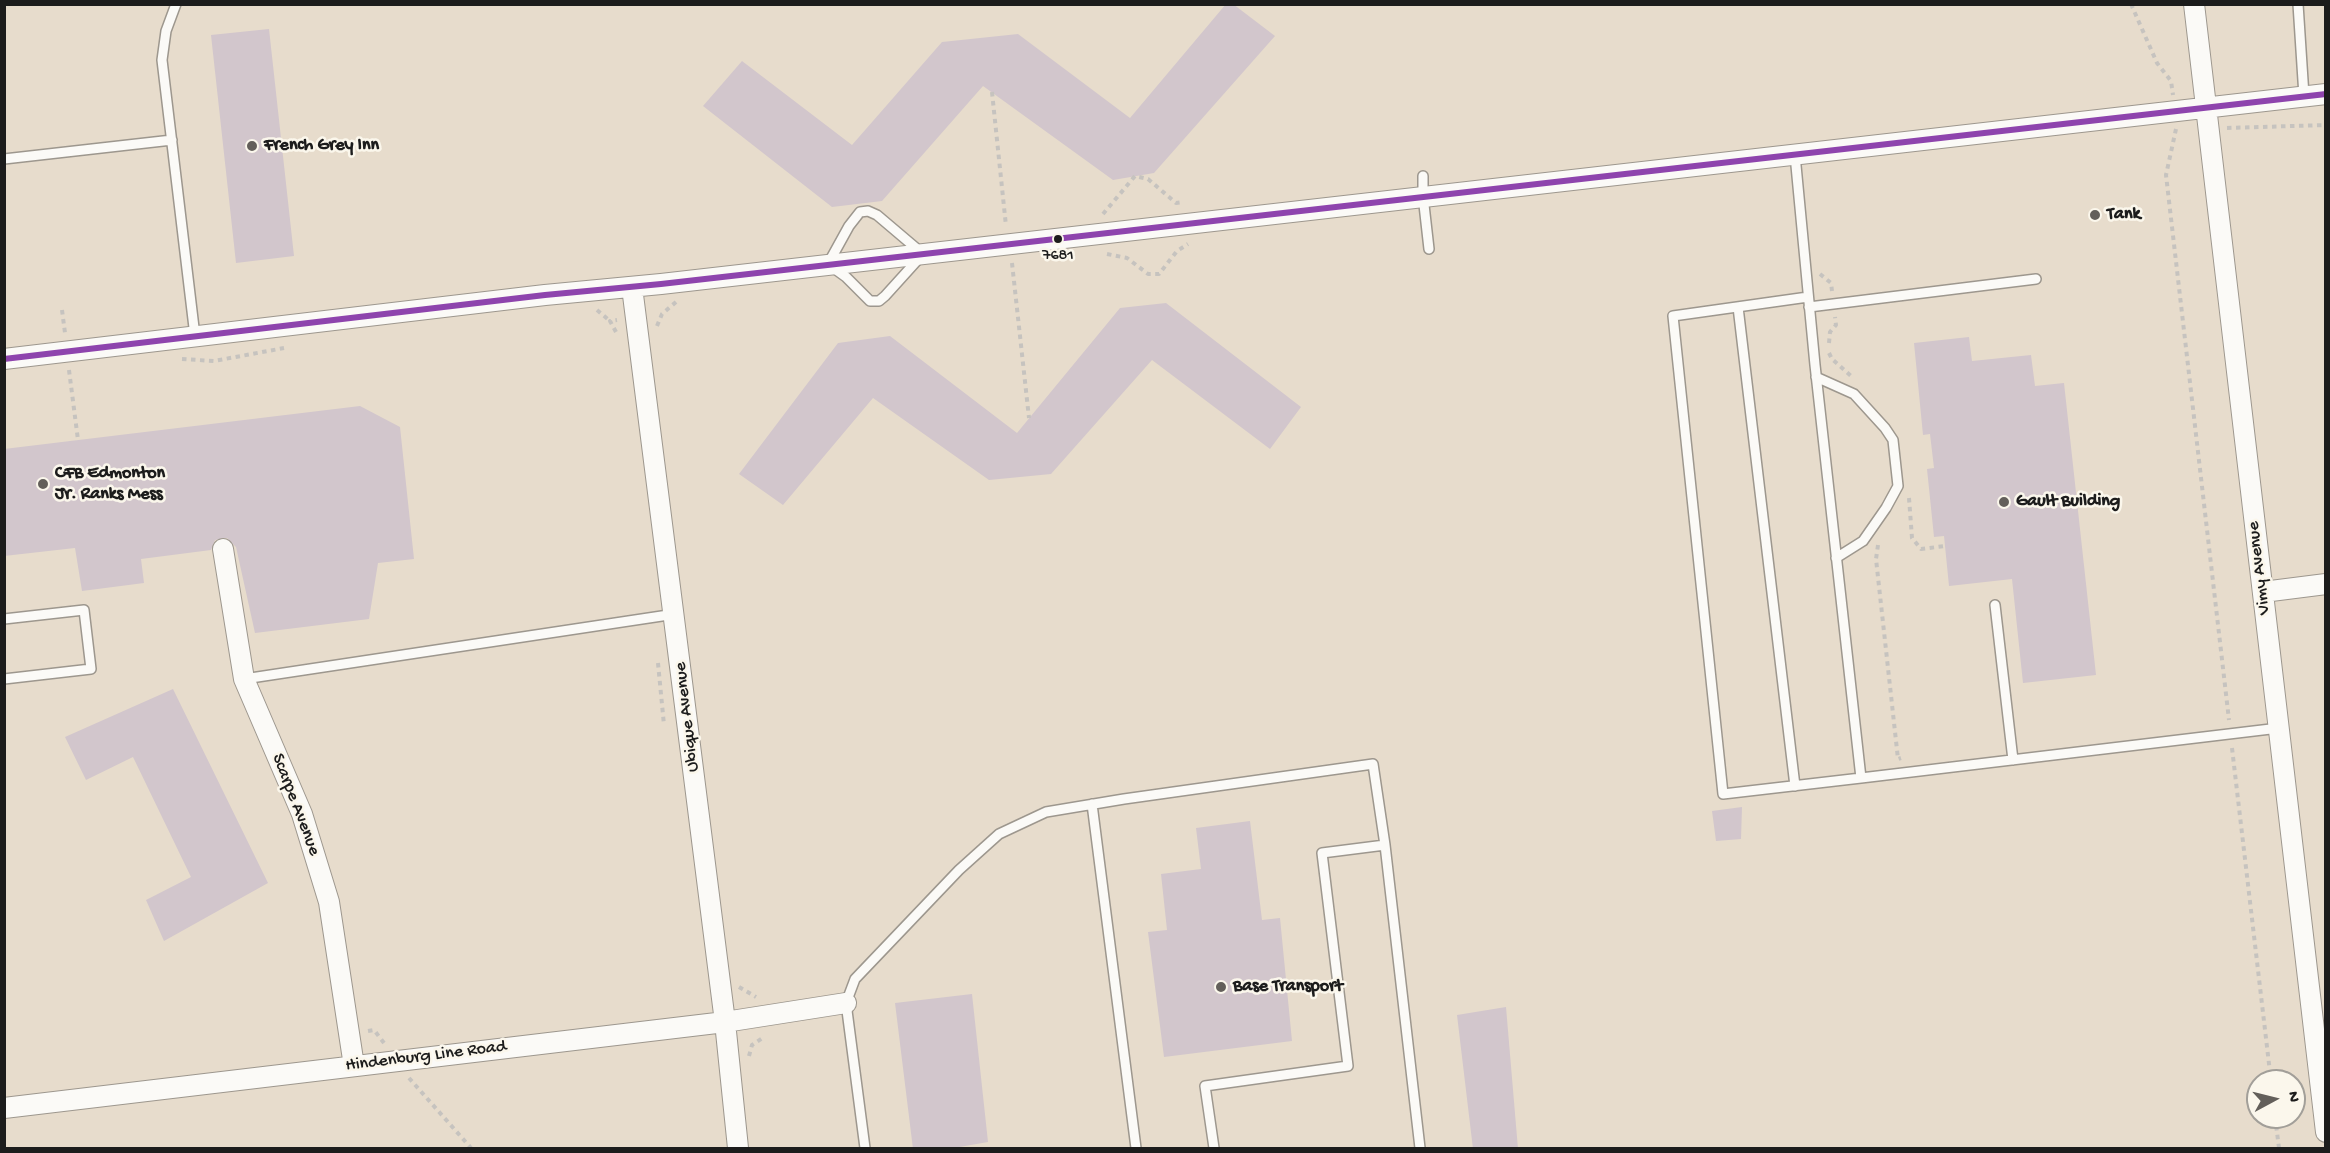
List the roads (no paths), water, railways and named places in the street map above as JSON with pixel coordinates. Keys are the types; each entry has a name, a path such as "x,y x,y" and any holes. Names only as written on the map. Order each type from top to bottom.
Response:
{"street":[{"name":"Vimy Avenue","path":"2194,4 2325,1132"},
{"path":"4,359 545,295 633,287 1795,155 2175,122 2205,108 2325,94"},
{"name":"Ubique Avenue","path":"633,287 726,1022 738,1149"},
{"name":"Scarpe Avenue","path":"223,549 244,679 302,814 329,902 354,1066"},
{"path":"2263,592 2325,584"},
{"name":"Hindenburg Line Road","path":"4,1108 726,1022 846,1003"}],"lane":[{"path":"176,4 166,31 162,60 195,336"},
{"path":"2298,4 2304,96"},
{"path":"4,159 171,140"},
{"path":"1795,155 1816,377 1862,778"},
{"path":"1424,176 1423,196 1430,249"},
{"path":"868,211 877,215 923,254 879,300 870,301 828,264 849,226 860,212 868,211"},
{"path":"2036,279 1833,304 1809,302 1738,307 1673,316 1724,794 2279,728"},
{"path":"1738,307 1795,786"},
{"path":"1816,377 1854,394 1893,440 1898,486 1863,541 1836,558"},
{"path":"1995,605 2013,760"},
{"path":"4,619 84,610 91,669 4,679"},
{"path":"244,679 675,614"},
{"path":"865,1149 846,1003 855,979 959,870 999,834 1046,812 1373,764 1385,845 1420,1149"},
{"path":"1092,804 1136,1149"},
{"path":"1214,1149 1205,1086 1348,1066 1322,853 1385,845"}],"place":[{"name":"French Grey Inn","path":"252,146"},
{"name":"Tank","path":"2095,215"},
{"name":"7681","path":"1058,239"},
{"name":"CFB Edmonton Jr. Ranks Mess","path":"43,484"},
{"name":"Gault Building","path":"2004,502"},
{"name":"Base Transport","path":"1221,987"}]}
